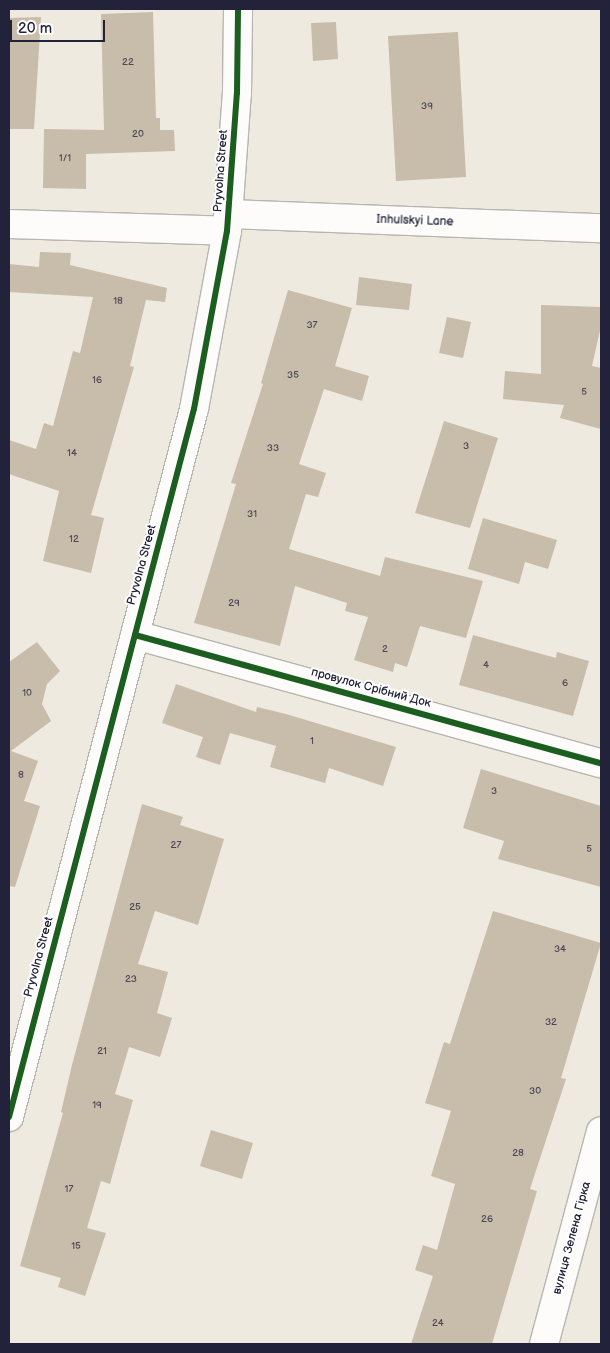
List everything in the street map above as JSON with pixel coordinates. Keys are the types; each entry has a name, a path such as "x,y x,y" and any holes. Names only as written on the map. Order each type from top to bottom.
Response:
{"street":[{"name":"Pryvolna Street","path":"9,1117 194,409 228,223 237,93 238,9"},
{"name":"Inhulskyi Lane","path":"9,224 228,223 601,228"},
{"name":"провулок Срібний Док","path":"135,635 601,763"},
{"name":"вулиця Зелена Гірка","path":"544,1344 601,1131"}],"building":[{"path":"153,12 156,118 160,118 160,130 174,130 175,151 86,154 86,189 43,188 44,129 104,130 101,14"},
{"path":"41,17 34,129 10,129 9,18"},
{"path":"336,22 338,59 313,61 311,23"},
{"path":"458,32 466,177 396,181 388,36"},
{"path":"40,252 71,253 70,265 167,288 165,302 146,300 130,366 134,367 91,515 104,518 91,573 43,561 59,491 9,474 9,440 36,449 44,423 53,426 73,351 80,353 93,297 9,292 9,264 39,267"},
{"path":"359,277 412,284 409,310 356,305"},
{"path":"288,290 352,308 335,366 369,376 362,401 324,389 299,464 326,473 318,497 306,494 289,549 380,576 385,557 483,581 466,638 420,626 407,667 395,663 393,672 354,660 368,617 345,611 347,603 295,586 280,646 194,623 236,484 231,483 263,384 261,383"},
{"path":"541,305 601,307 601,326 592,366 601,368 601,429 560,418 564,405 503,399 505,371 541,374"},
{"path":"447,317 471,322 463,358 439,353"},
{"path":"444,421 498,438 470,528 415,513"},
{"path":"483,518 557,540 548,569 525,562 519,584 468,569"},
{"path":"473,635 556,658 557,652 589,661 573,716 459,685"},
{"path":"37,642 60,671 47,684 42,704 51,721 11,751 38,761 24,801 40,806 15,887 9,886 9,662"},
{"path":"176,684 256,712 257,707 286,714 396,747 383,786 329,768 325,783 270,767 276,746 230,733 220,765 196,757 203,737 162,723"},
{"path":"481,769 601,806 601,887 498,859 504,841 463,828"},
{"path":"142,804 183,817 180,825 224,839 198,925 155,911 138,964 168,972 157,1013 172,1018 160,1057 129,1047 115,1094 133,1100 110,1184 101,1181 87,1228 106,1233 85,1296 58,1287 61,1278 20,1266 63,1113 61,1112 72,1065"},
{"path":"493,911 601,943 561,1078 566,1079 530,1189 537,1191 492,1344 411,1344 433,1276 415,1270 423,1245 437,1250 455,1184 431,1176 451,1111 425,1103 444,1042 450,1044"},
{"path":"211,1130 253,1143 242,1179 200,1166"}],"cycle path":[{"path":"9,1117 194,409 227,231 237,93 238,9"},
{"path":"135,635 601,763"}]}
